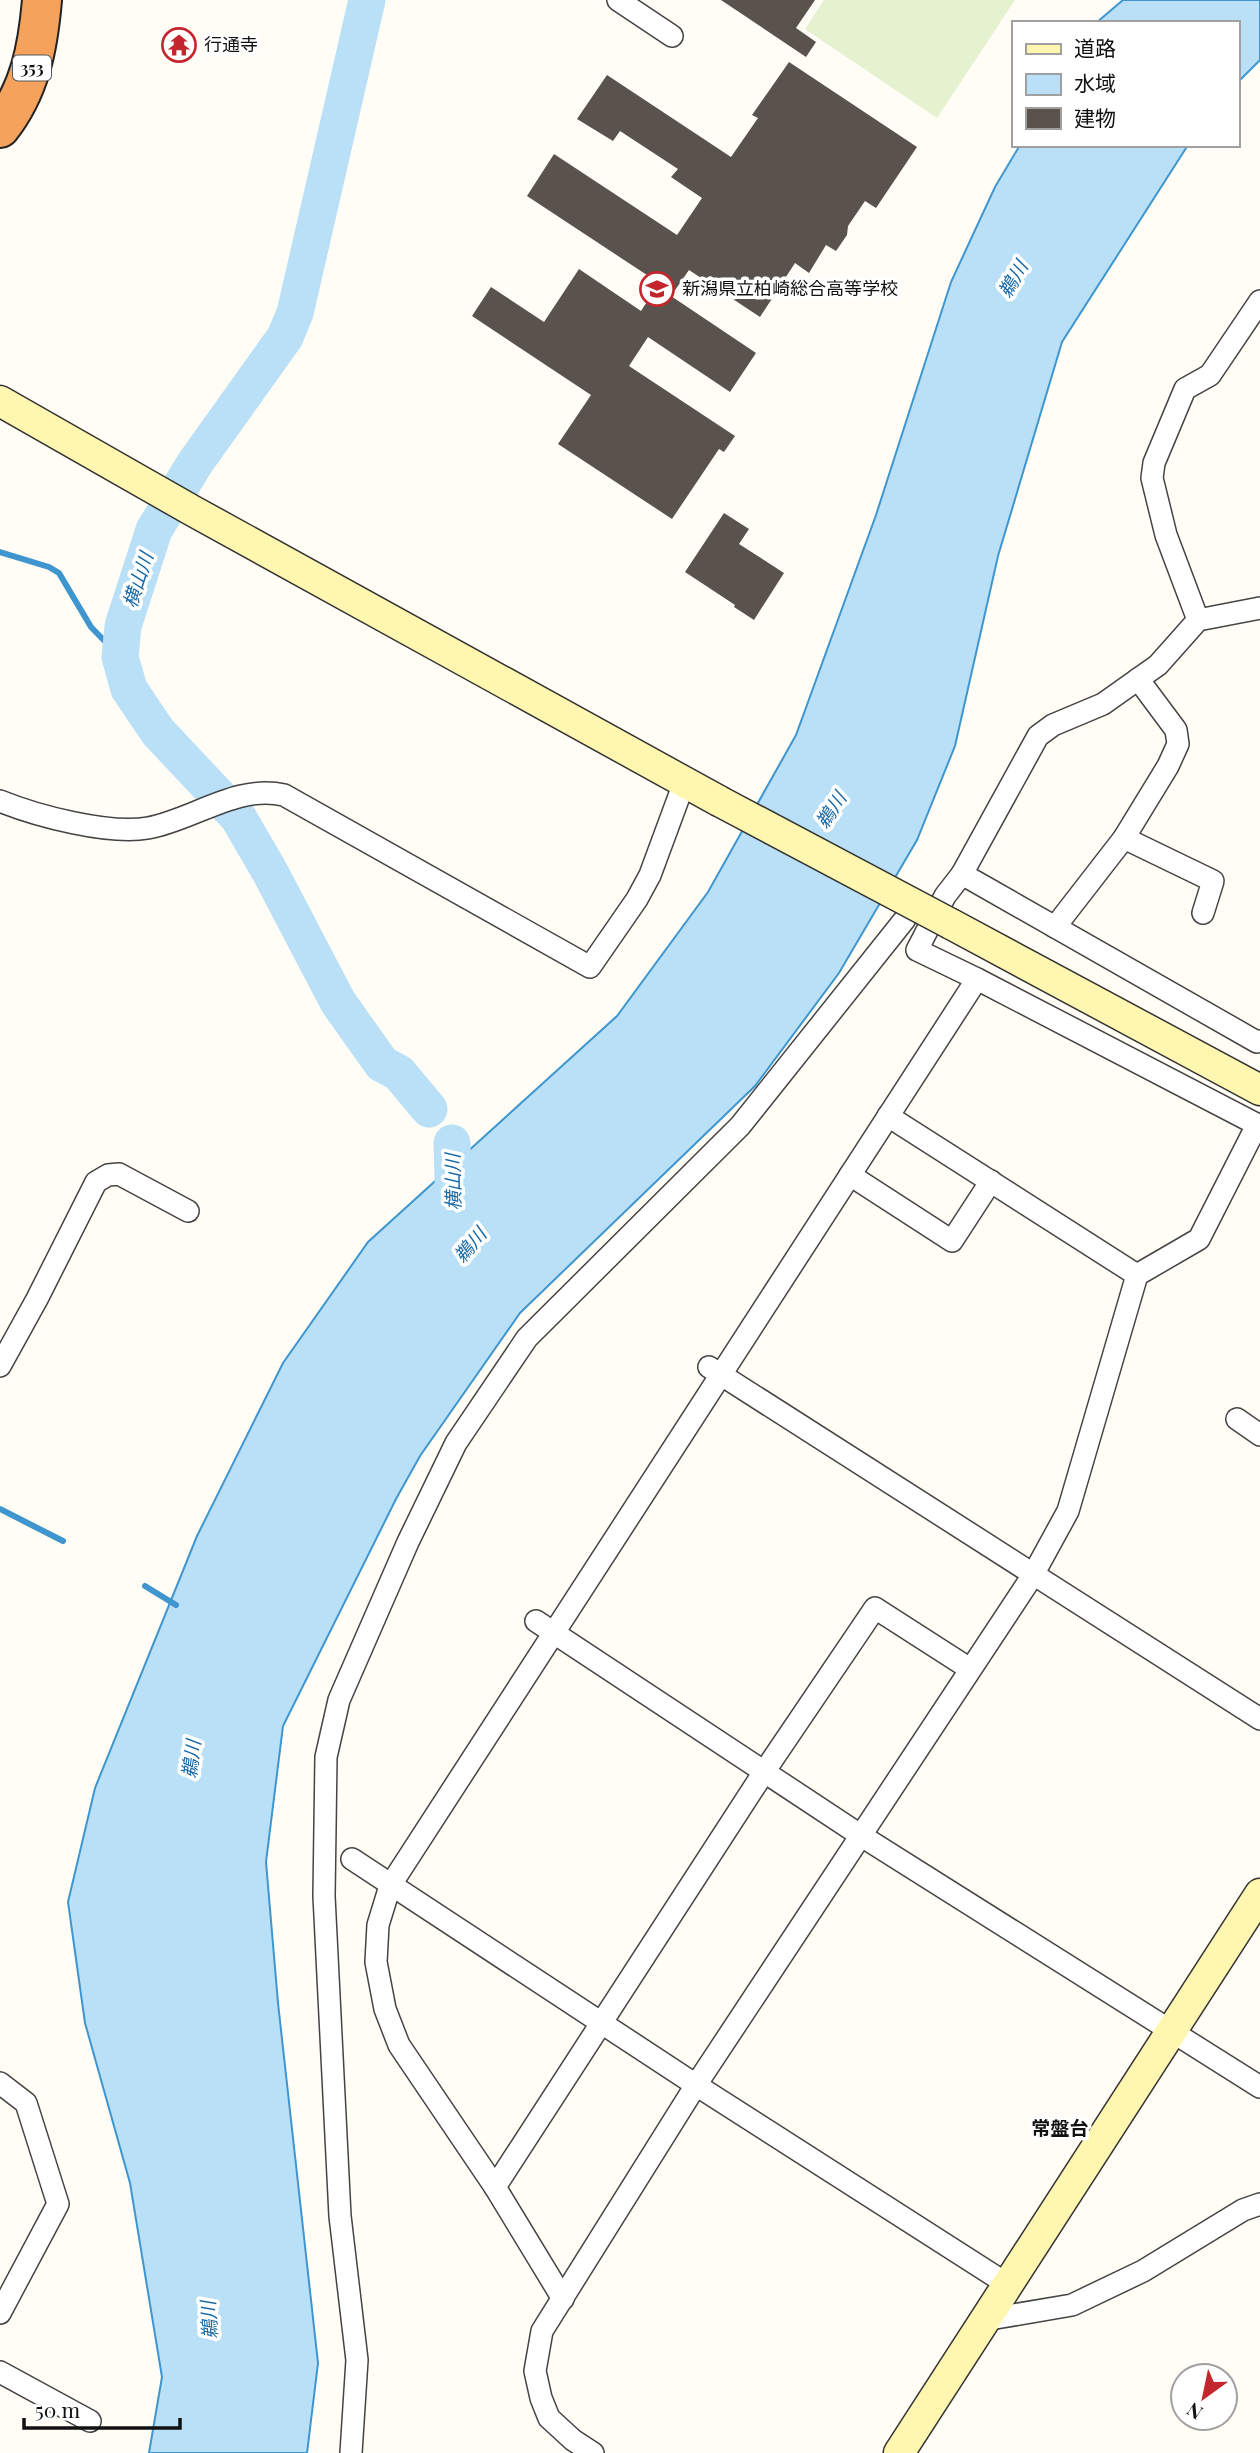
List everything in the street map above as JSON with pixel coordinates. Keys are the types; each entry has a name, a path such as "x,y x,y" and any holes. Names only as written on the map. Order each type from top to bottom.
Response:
{"highway":[{"name":"353","path":"0,128 25,90 32,67 42,0"}],"street":[{"path":"618,0 672,36"},
{"path":"1198,620 1166,535 1152,478 1154,464 1185,388 1210,374 1260,301"},
{"path":"0,401 684,783 1260,1090"},
{"path":"593,2453 573,2440 549,2418 535,2371 542,2331 696,2085 1032,1575 1068,1511 1137,1275 1199,1239 1259,1126 917,950 1038,736 1053,724 1103,705 1158,665 1198,620 1260,608"},
{"path":"1055,927 1124,838 1168,766 1178,744 1176,730 1138,679"},
{"path":"0,801 43,816 132,830 167,823 202,809 260,793 284,795 590,967 637,899 650,875 684,783"},
{"path":"1124,838 1213,881 1203,913"},
{"path":"962,874 1257,1042 1260,1041"},
{"path":"351,2453 356,2360 340,2216 324,1896 326,1757 339,1700 408,1542 456,1443 527,1338 740,1126 905,919"},
{"path":"563,2299 495,2187 399,2045 385,2009 376,1962 378,1925 390,1886 545,1627 715,1370 850,1175 977,979"},
{"path":"888,1116 1137,1275"},
{"path":"0,1366 96,1182 108,1175 120,1174 188,1211"},
{"path":"850,1175 952,1241 991,1181"},
{"path":"715,1370 1260,1719"},
{"path":"1237,1419 1260,1435"},
{"path":"495,2187 875,1608 970,1670"},
{"path":"545,1627 860,1835 1260,2087"},
{"path":"352,1859 601,2024 1007,2284"},
{"path":"899,2453 1260,1895"},
{"path":"0,2083 26,2103 58,2204 0,2313"},
{"path":"984,2320 1072,2305 1143,2271 1243,2210 1260,2204"},
{"path":"0,2372 90,2421"}],"green space":[{"path":"824,0 1015,0 937,118 805,29"}],"water":[{"path":"1123,0 1260,0 1260,60 1239,81 1239,21 1098,21"},
{"name":"鵜川","path":"1019,147 1187,147 1062,342 998,556 955,746 917,840 839,973 755,1086 520,1313 420,1456 283,1726 266,1862 278,2003 318,2363 307,2453 149,2453 162,2377 130,2183 85,2023 68,1902 95,1788 197,1536 283,1363 368,1242 617,1016 708,892 796,735 876,515 951,282 995,187"}],"building":[{"path":"721,0 815,0 796,28 816,42 806,57"},
{"path":"789,62 917,147 876,208 865,201 848,226 847,235 836,251 826,245 809,273 795,263 760,317 689,270 671,296 756,353 730,392 648,337 629,366 735,436 724,452 719,449 672,519 558,444 591,395 472,316 491,287 544,322 579,269 641,311 659,283 527,196 554,154 677,235 702,198 671,177 678,169 620,131 613,141 577,119 607,75 731,157 758,118 752,115"},
{"path":"724,513 749,529 739,544 784,573 754,620 685,572"}],"waterway":[{"name":"横山川","path":"367,0 295,313 285,337 195,463 154,530 123,626 120,657 129,689 158,732 238,817 338,1002 382,1064 399,1073 429,1109"},
{"path":"0,552 49,567 59,573 91,627 120,657"},
{"name":"横山川","path":"452,1143 454,1216"},
{"path":"0,1509 63,1541"},
{"path":"145,1586 176,1605"}],"place":[{"name":"行通寺","path":"179,45"},
{"name":"新潟県立柏崎総合高等学校","path":"657,289"}],"district":[{"name":"常盤台","path":"1060,2128"}]}
